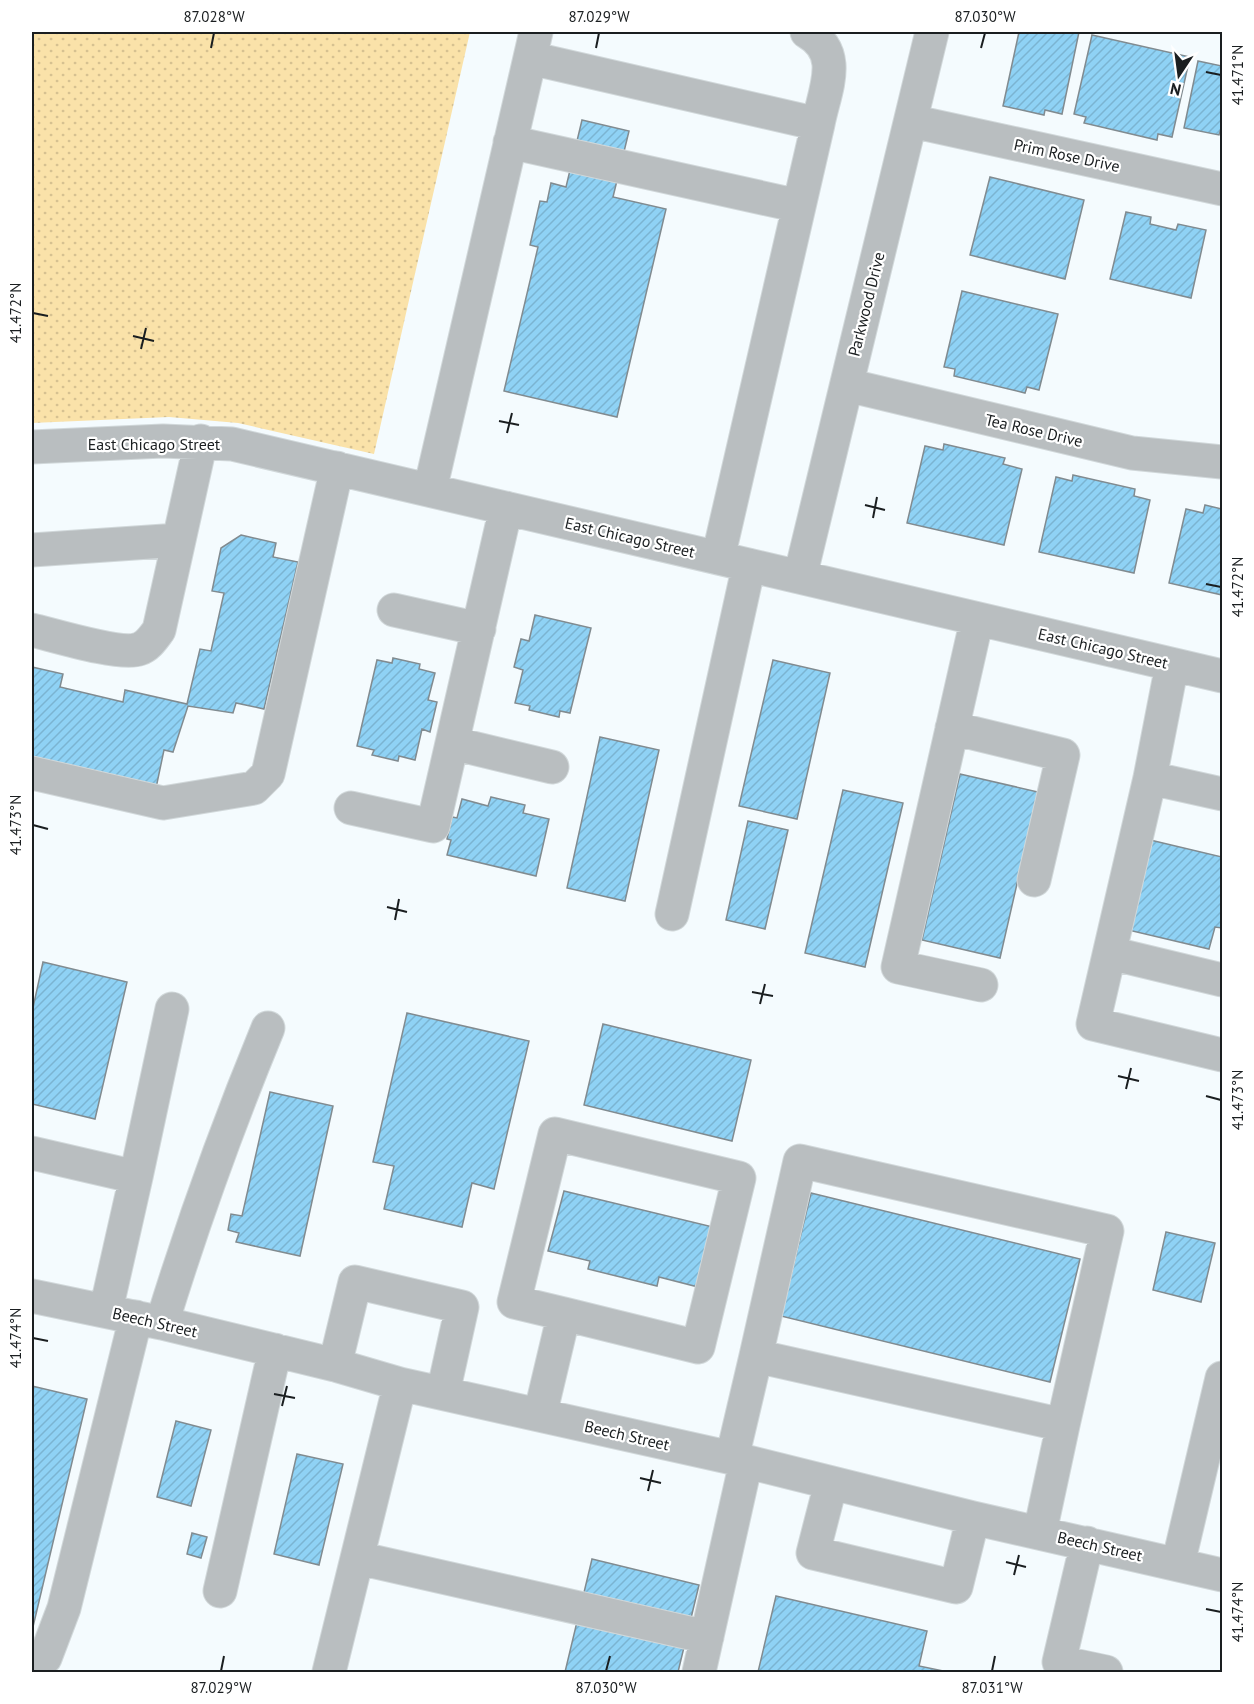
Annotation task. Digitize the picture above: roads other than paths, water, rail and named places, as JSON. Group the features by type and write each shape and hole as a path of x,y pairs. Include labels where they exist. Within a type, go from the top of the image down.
{"street":[{"path":"672,914 799,206 831,63 822,40 807,32"},
{"name":"Parkwood Drive","path":"800,577 932,32"},
{"path":"430,490 533,45 818,124"},
{"name":"Prim Rose Drive","path":"911,121 1222,189"},
{"path":"510,142 799,206"},
{"name":"Tea Rose Drive","path":"847,385 1132,453 1222,462"},
{"path":"32,630 117,650 137,650 150,643 159,630 201,441"},
{"name":"East Chicago Street","path":"32,447 201,441 232,444 1222,676"},
{"path":"32,773 163,803 254,788 268,774 337,468"},
{"path":"351,808 433,826 506,508"},
{"path":"32,550 179,540"},
{"path":"394,610 479,629"},
{"path":"977,619 898,967 981,985"},
{"path":"1172,665 1150,778 1093,1024 1222,1055"},
{"path":"952,728 1063,755 1034,880"},
{"path":"452,743 552,767"},
{"path":"1150,778 1222,794"},
{"path":"1110,953 1222,980"},
{"path":"32,1669 45,1658 64,1608 135,1317 136,1177 172,1009"},
{"path":"135,1317 197,1209 228,1124 268,1028"},
{"path":"555,1134 739,1178 698,1347 564,1314 514,1302 555,1134"},
{"path":"32,1153 136,1177"},
{"path":"699,1672 756,1356 800,1161 1107,1231 1040,1532"},
{"path":"335,1365 355,1282 462,1307 443,1394"},
{"name":"Beech Street","path":"32,1296 135,1317 335,1365 400,1384 739,1460 973,1518 1222,1575"},
{"path":"540,1415 564,1314"},
{"path":"220,1591 275,1350"},
{"path":"756,1356 1063,1425"},
{"path":"1178,1564 1214,1446 1222,1378"},
{"path":"329,1672 400,1384"},
{"path":"831,1483 813,1553 956,1587 973,1518"},
{"path":"1087,1543 1057,1667 1106,1672"},
{"path":"358,1558 707,1637"}]}
